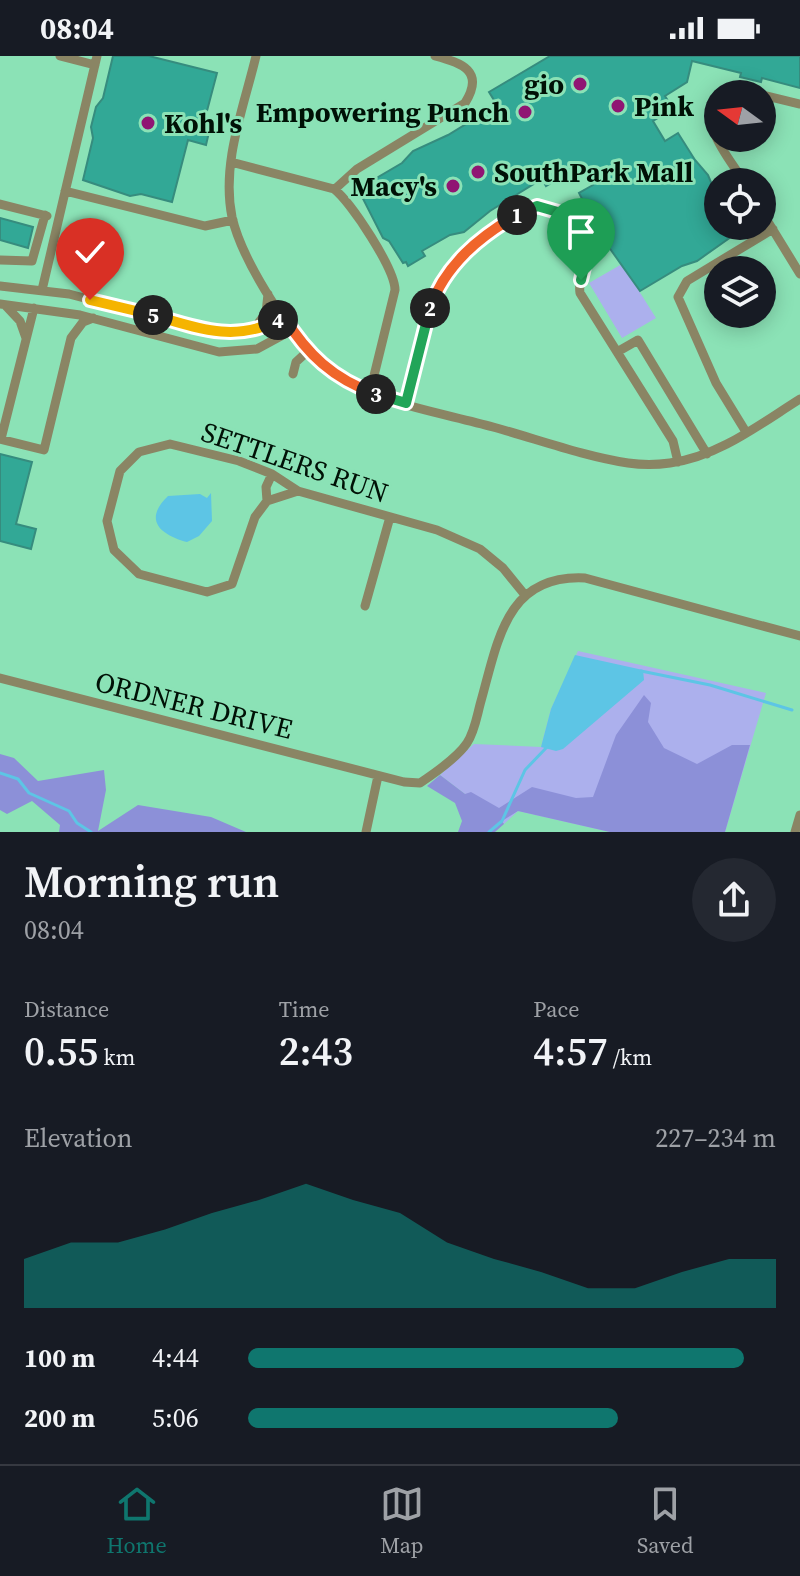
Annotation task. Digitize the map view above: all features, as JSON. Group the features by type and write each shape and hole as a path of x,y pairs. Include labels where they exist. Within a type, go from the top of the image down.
{"street":[{"path":"42,290 96,60 60,56"},
{"path":"256,56 231,162 229,187 233,220 244,250 292,330 308,351 336,376 370,392 406,403 617,461 644,465 678,462 707,454 800,399"},
{"path":"335,189 357,169 465,103 473,86 470,73 458,62 435,56"},
{"path":"776,98 800,104"},
{"path":"231,162 335,189 345,199 395,281 370,392"},
{"path":"65,191 205,226 233,220"},
{"path":"0,204 59,219"},
{"path":"406,403 431,304 448,274 480,238 531,207 543,207 571,214 585,232 589,245 580,290 673,441 678,462"},
{"path":"0,260 32,261 45,215"},
{"path":"776,234 800,274"},
{"path":"746,432 716,383 678,297 687,281 755,240"},
{"path":"0,286 42,290 216,333 253,330 284,317"},
{"path":"253,330 266,313 269,292"},
{"path":"3,304 93,318 228,353 262,347 292,330"},
{"path":"3,304 20,321 26,338"},
{"path":"34,308 0,439 44,450 71,338 83,322 93,318"},
{"path":"617,352 638,340 707,454"},
{"path":"293,374 296,362 308,351"},
{"name":"SETTLERS RUN","path":"267,501 255,517 232,584 207,592 139,574 114,550 107,521 120,471 139,452 170,444 239,461 272,474 298,491 437,530 480,549 503,568 525,595"},
{"path":"272,474 266,487 267,501 298,491"},
{"path":"365,606 390,517"},
{"path":"525,595 557,580 585,578 800,636"},
{"name":"ORDNER DRIVE","path":"0,678 378,776 420,783 467,743 500,633 514,605 525,595"},
{"path":"366,832 378,776"},
{"path":"795,832 800,815"}],"shaded area":[{"path":"622,264 656,318 622,338 589,283"},
{"path":"211,493 212,521 199,536 187,542 158,526 156,513 168,496 200,494 207,498"},
{"path":"578,651 766,693 725,832 610,832 518,811 504,824 440,775 474,744 541,747 551,709"},
{"path":"575,655 643,670 644,680 563,749 556,751 541,747 551,709"},
{"path":"644,695 651,703 648,722 664,748 697,764 732,745 750,745 725,832 610,832 518,811 502,821 504,824 495,832 458,832 462,821 455,803 427,786 440,775 465,794 471,792 499,808 532,787 576,798 593,797 616,735"},
{"path":"0,754 14,758 38,781 104,770 106,790 98,831 138,805 211,817 246,832 59,832 60,825 32,801 7,814 0,810"}],"building":[{"path":"113,56 149,56 217,73 203,126 210,128 206,145 188,140 172,202 141,194 130,196 83,180 93,138 91,127 96,107 103,98"},
{"name":"SouthPark Mall","path":"550,56 800,56 800,88 776,80 740,77 741,73 692,61 687,82 665,96 673,109 653,121 665,141 678,133 704,170 704,240 727,240 697,261 682,266 640,291 601,236 579,193 593,185 581,165 546,186 542,179 490,211 464,232 450,235 422,251 425,256 408,266 389,241 383,238 358,189 402,163 413,151 448,135 497,105 489,92"},
{"path":"0,218 33,227 28,248 0,240"},
{"path":"0,454 32,462 16,524 36,529 31,549 0,541"}],"waterway":[{"path":"641,671 710,685 792,710"},
{"path":"489,832 502,821 525,770 547,747"},
{"path":"0,773 18,779 29,793 69,811 77,823 91,832"}],"place":[{"name":"gio","path":"580,84"},
{"name":"Pink","path":"618,106"},
{"name":"Empowering Punch","path":"525,112"},
{"name":"Kohl's","path":"148,123"},
{"name":"SouthPark Mall","path":"478,172"},
{"name":"Macy's","path":"453,186"}],"route":[{"path":"90,300 221,334 258,329 284,317 305,348 336,376 358,388 406,403 433,300 460,258 485,235 531,207 571,214 583,228 589,245 581,280"}]}
